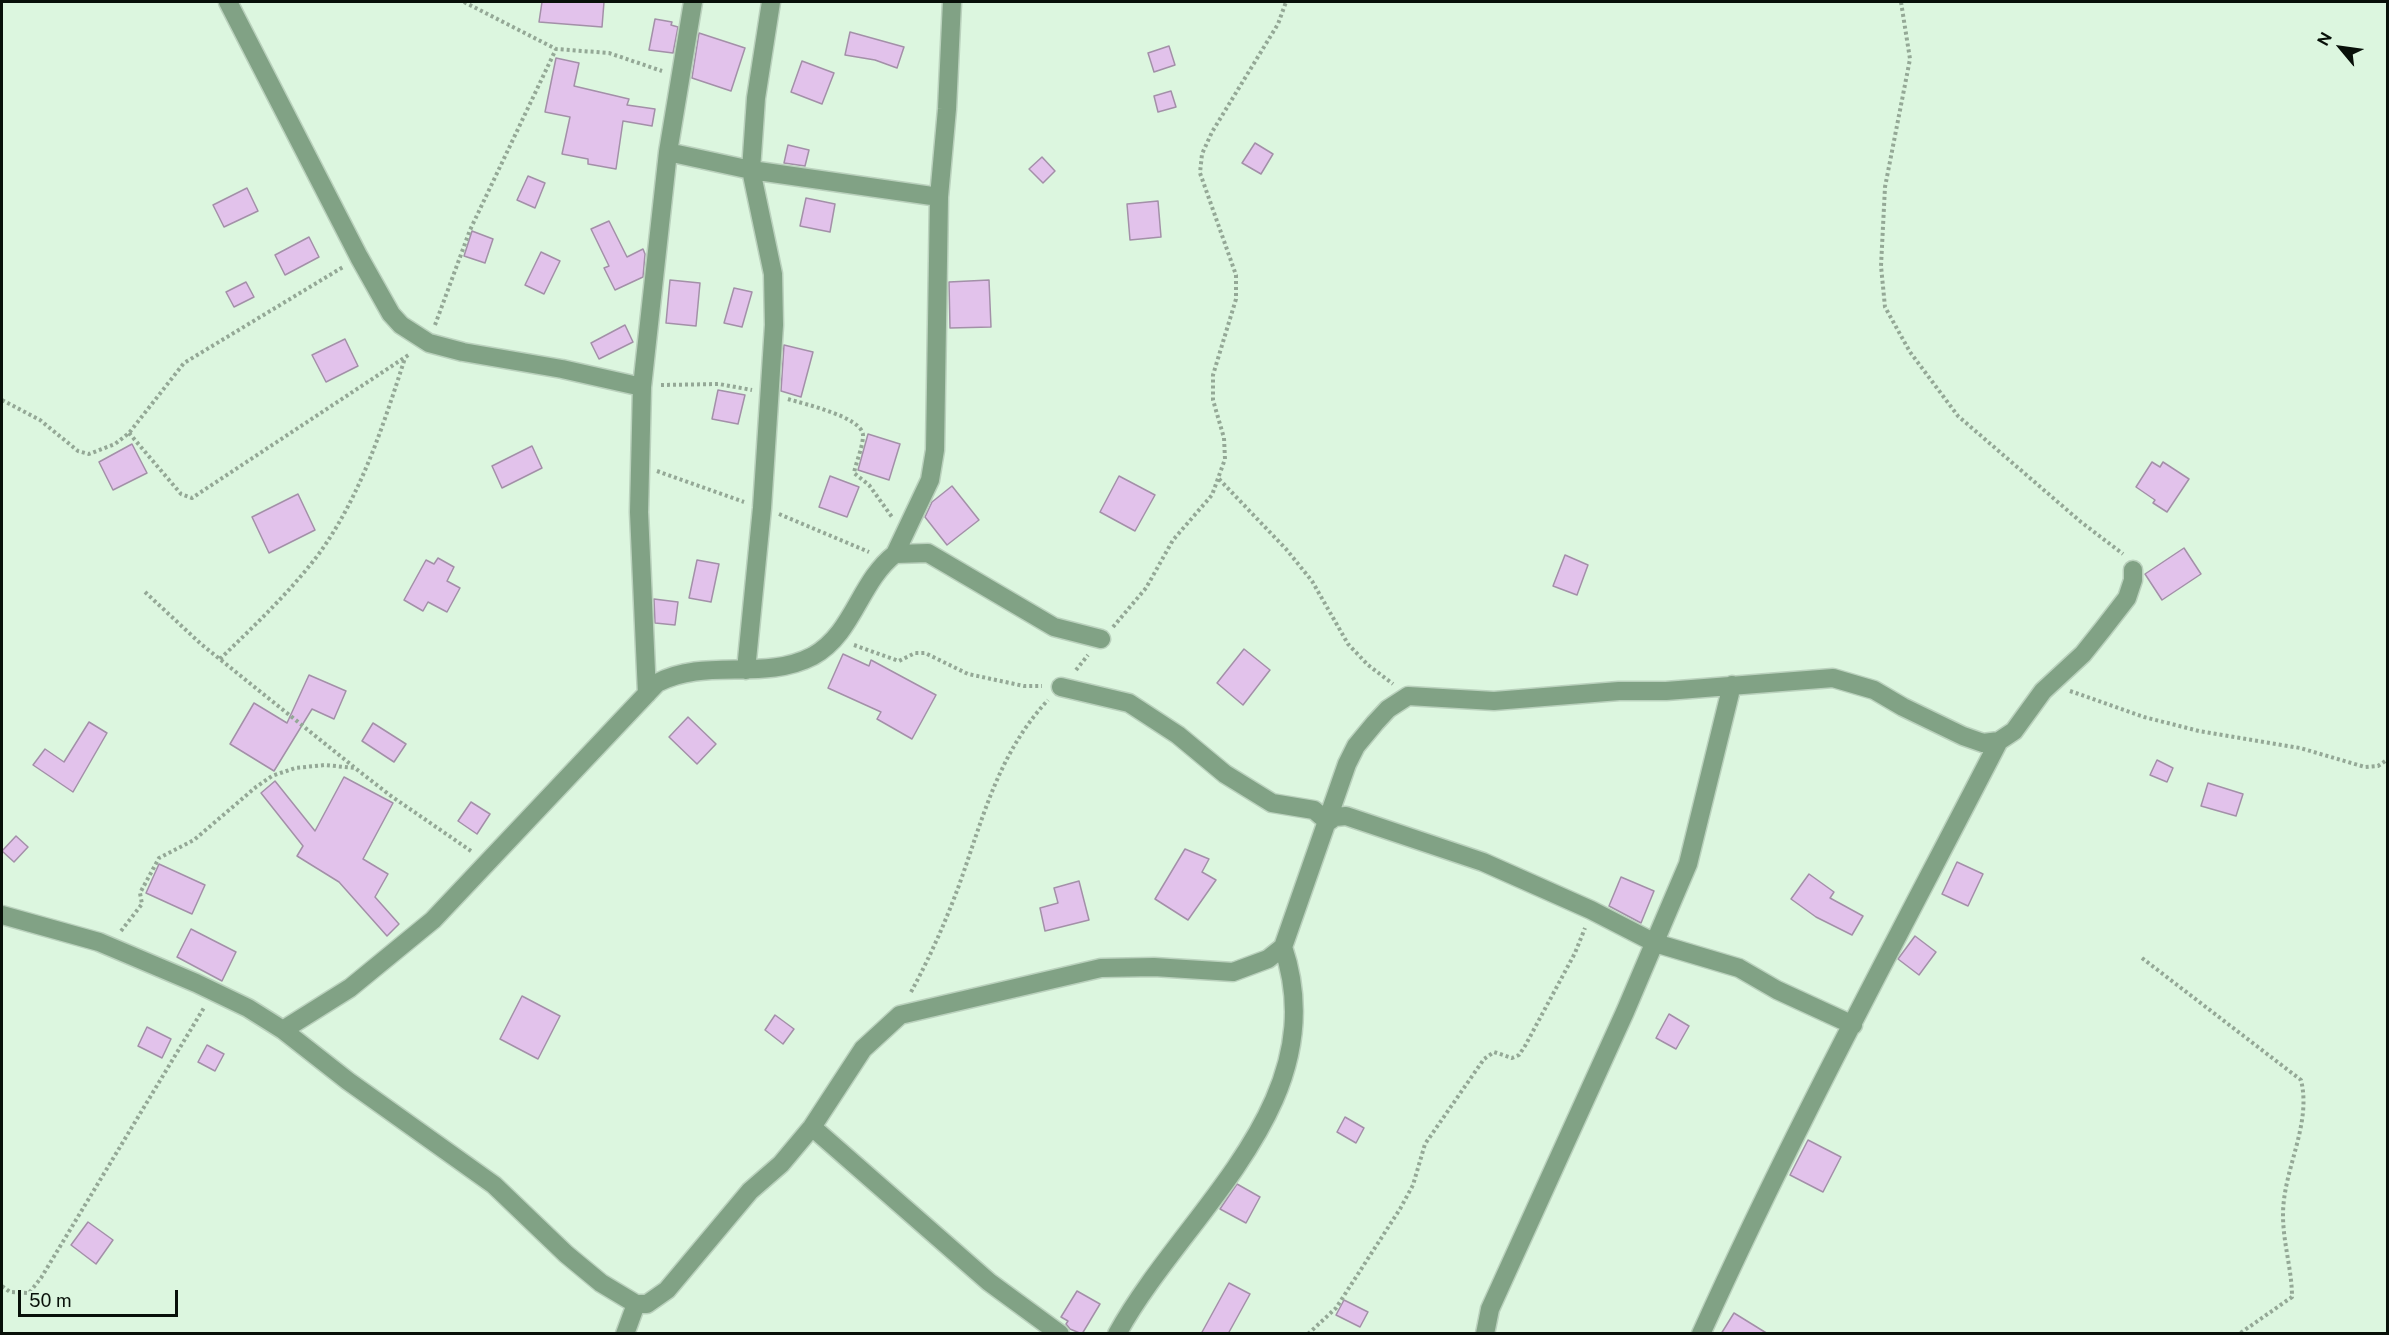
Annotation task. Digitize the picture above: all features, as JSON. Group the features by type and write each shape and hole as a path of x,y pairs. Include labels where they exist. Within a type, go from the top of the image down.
{"street":[{"path":"228,2 359,257 391,314 401,325 429,343 642,387"},
{"path":"647,694 641,602 642,387 668,152 678,81 693,2"},
{"path":"746,670 762,508 774,325 774,274 751,170 756,98 771,2"},
{"path":"283,1030 350,988 433,920 657,683 686,672 765,670 811,657 835,639 847,624 861,597 891,557 906,532 930,480 935,450 939,197 947,109 952,2"},
{"path":"668,152 751,170 939,197"},
{"path":"891,557 928,553 1054,627 1101,639"},
{"path":"2,915 99,942 248,1008 283,1030 348,1081 494,1185 566,1254 601,1283 636,1304 646,1304 667,1290 750,1191 781,1164 812,1127 863,1049 900,1015 1101,968 1154,967 1233,972 1268,959 1283,947 1328,822 1338,785 1356,746 1388,708 1408,696 1494,701 1833,678 1851,681 1874,690 1963,736 1983,743 1999,741 2014,731 2043,691 2083,654 2127,598 2133,580 2133,570"},
{"path":"1485,1334 1490,1309 1655,943 1688,864 1732,685"},
{"path":"1061,687 1129,704 1178,735 1226,774 1272,803 1314,810 1328,822"},
{"path":"1701,1334 1735,1259 1999,741"},
{"path":"1328,822 1335,817 1346,816 1459,853 1591,910 1655,943 1739,968 1777,990 1853,1025"},
{"path":"1117,1334 1168,1258 1217,1196 1280,1092 1288,1059 1294,997 1291,972 1283,947"},
{"path":"812,1127 989,1281 1060,1334"},
{"path":"625,1334 636,1304"}],"path":[{"path":"464,2 556,49 618,55 661,71 678,81"},
{"path":"900,1015 941,930 1000,769 1027,723 1146,588 1173,540 1202,509 1219,478 1225,459 1224,438 1213,400 1213,375 1236,299 1236,275 1200,173 1202,154 1212,132 1278,24 1286,2"},
{"path":"1901,2 1910,59 1885,187 1881,266 1886,306 1910,352 1958,416 2073,516 2120,551 2130,561 2133,570"},
{"path":"129,433 181,494 192,498 429,343 470,230 556,49"},
{"path":"2,400 40,420 78,451 89,454 115,444 129,433 175,374 196,354 359,257"},
{"path":"220,659 311,563 342,516 376,447 405,357"},
{"path":"642,387 719,384 769,393 848,419 859,427 863,435 854,473 869,485 887,513 906,532"},
{"path":"640,464 891,557"},
{"path":"1219,478 1312,580 1348,644 1368,665 1408,696"},
{"path":"144,592 220,659 355,768 391,796 488,862"},
{"path":"835,639 900,661 915,653 925,653 968,674 991,681 1024,686 1061,687"},
{"path":"2053,684 2144,717 2199,730 2300,748 2365,767 2378,766 2388,759"},
{"path":"99,942 124,929 132,919 142,904 140,893 144,883 159,858 194,840 272,776 295,768 325,765 355,768"},
{"path":"1308,1334 1324,1322 1407,1198 1425,1144 1484,1059 1494,1052 1512,1058 1519,1055 1575,954 1591,910"},
{"path":"2142,958 2286,1066 2301,1080 2304,1112 2285,1182 2283,1215 2292,1297 2239,1334"},
{"path":"2,1286 10,1292 29,1293 41,1278 214,991"}],"building":[{"path":"542,2 604,2 602,27 539,22"},
{"path":"655,19 672,22 671,25 678,27 673,53 649,50"},
{"path":"850,32 904,47 897,68 875,60 845,55"},
{"path":"699,33 745,48 731,91 692,78"},
{"path":"1169,46 1175,65 1154,72 1148,53"},
{"path":"556,58 579,63 574,86 629,99 627,105 655,109 652,126 623,121 616,169 588,164 588,159 562,154 570,117 545,112"},
{"path":"802,61 834,73 822,104 791,92"},
{"path":"1171,91 1176,107 1158,112 1154,96"},
{"path":"1255,143 1273,154 1261,174 1242,163"},
{"path":"788,145 809,150 805,166 784,163"},
{"path":"1042,157 1055,171 1043,183 1029,169"},
{"path":"528,176 545,183 535,208 517,200"},
{"path":"247,188 258,211 224,227 213,205"},
{"path":"806,198 835,204 830,232 800,226"},
{"path":"1158,201 1161,237 1130,240 1127,204"},
{"path":"609,221 627,257 643,249 645,254 643,277 615,290 604,268 609,266 591,229"},
{"path":"472,231 493,239 485,263 464,256"},
{"path":"309,237 319,257 285,275 275,255"},
{"path":"541,252 560,261 544,294 525,285"},
{"path":"670,280 700,283 696,326 666,323"},
{"path":"989,280 991,327 950,328 949,282"},
{"path":"246,282 254,297 234,307 226,292"},
{"path":"734,288 752,292 742,327 724,323"},
{"path":"625,325 633,342 599,359 591,343"},
{"path":"345,339 358,366 326,382 312,355"},
{"path":"784,345 813,352 801,397 781,391"},
{"path":"718,390 745,395 738,424 712,419"},
{"path":"868,434 900,444 889,480 858,470"},
{"path":"132,444 147,473 113,490 99,462"},
{"path":"532,446 542,468 502,488 492,466"},
{"path":"2152,462 2160,467 2163,462 2189,479 2167,512 2153,503 2155,500 2136,487"},
{"path":"830,476 859,487 847,517 819,507"},
{"path":"1119,476 1155,495 1135,531 1100,512"},
{"path":"952,486 979,520 947,545 925,517 932,502"},
{"path":"298,494 315,530 269,553 252,517"},
{"path":"2184,548 2201,574 2162,600 2145,574"},
{"path":"1565,555 1588,565 1577,595 1553,586"},
{"path":"438,558 454,567 447,581 460,588 447,612 428,602 423,611 404,600 426,560 434,564"},
{"path":"697,560 719,564 711,602 689,598"},
{"path":"654,599 678,602 675,625 655,623"},
{"path":"1244,649 1270,670 1243,705 1217,683"},
{"path":"843,654 869,666 871,660 936,695 912,739 877,719 881,712 828,688"},
{"path":"309,675 346,691 334,719 312,709 274,771 230,744 254,703 287,723"},
{"path":"688,717 716,744 697,764 669,737"},
{"path":"89,722 107,733 73,792 33,765 45,749 64,762"},
{"path":"373,723 406,744 394,762 362,741"},
{"path":"2157,760 2173,768 2167,782 2150,775"},
{"path":"344,777 393,803 363,859 388,874 375,897 399,924 387,936 339,882 297,856 303,846 261,793 275,781 315,831"},
{"path":"2208,783 2243,794 2236,816 2201,806"},
{"path":"471,802 490,814 477,834 458,821"},
{"path":"16,836 28,847 14,862 2,851"},
{"path":"1185,849 1209,859 1202,872 1216,880 1188,920 1155,899"},
{"path":"1957,862 1983,874 1968,906 1942,894"},
{"path":"159,864 205,885 192,914 146,893"},
{"path":"1809,874 1834,892 1830,898 1863,916 1852,935 1816,917 1791,899"},
{"path":"1621,877 1654,891 1641,923 1609,906"},
{"path":"1079,881 1089,920 1045,931 1040,908 1058,903 1054,888"},
{"path":"191,929 236,952 222,981 177,957"},
{"path":"1915,936 1936,952 1919,975 1898,959"},
{"path":"522,996 560,1016 538,1059 500,1039"},
{"path":"1669,1014 1689,1026 1676,1049 1656,1038"},
{"path":"775,1015 794,1029 783,1044 765,1030"},
{"path":"147,1027 171,1039 162,1058 138,1046"},
{"path":"207,1045 224,1054 215,1071 198,1062"},
{"path":"1345,1117 1364,1128 1356,1143 1337,1132"},
{"path":"1808,1140 1841,1157 1823,1192 1790,1175"},
{"path":"1237,1184 1260,1197 1246,1223 1220,1209"},
{"path":"88,1222 113,1240 96,1264 71,1245"},
{"path":"1229,1283 1250,1294 1228,1334 1201,1334"},
{"path":"1077,1291 1100,1304 1082,1334 1070,1329 1066,1324 1068,1321 1061,1317"},
{"path":"1344,1300 1368,1312 1360,1327 1336,1315"},
{"path":"1734,1313 1768,1334 1721,1334"}]}
